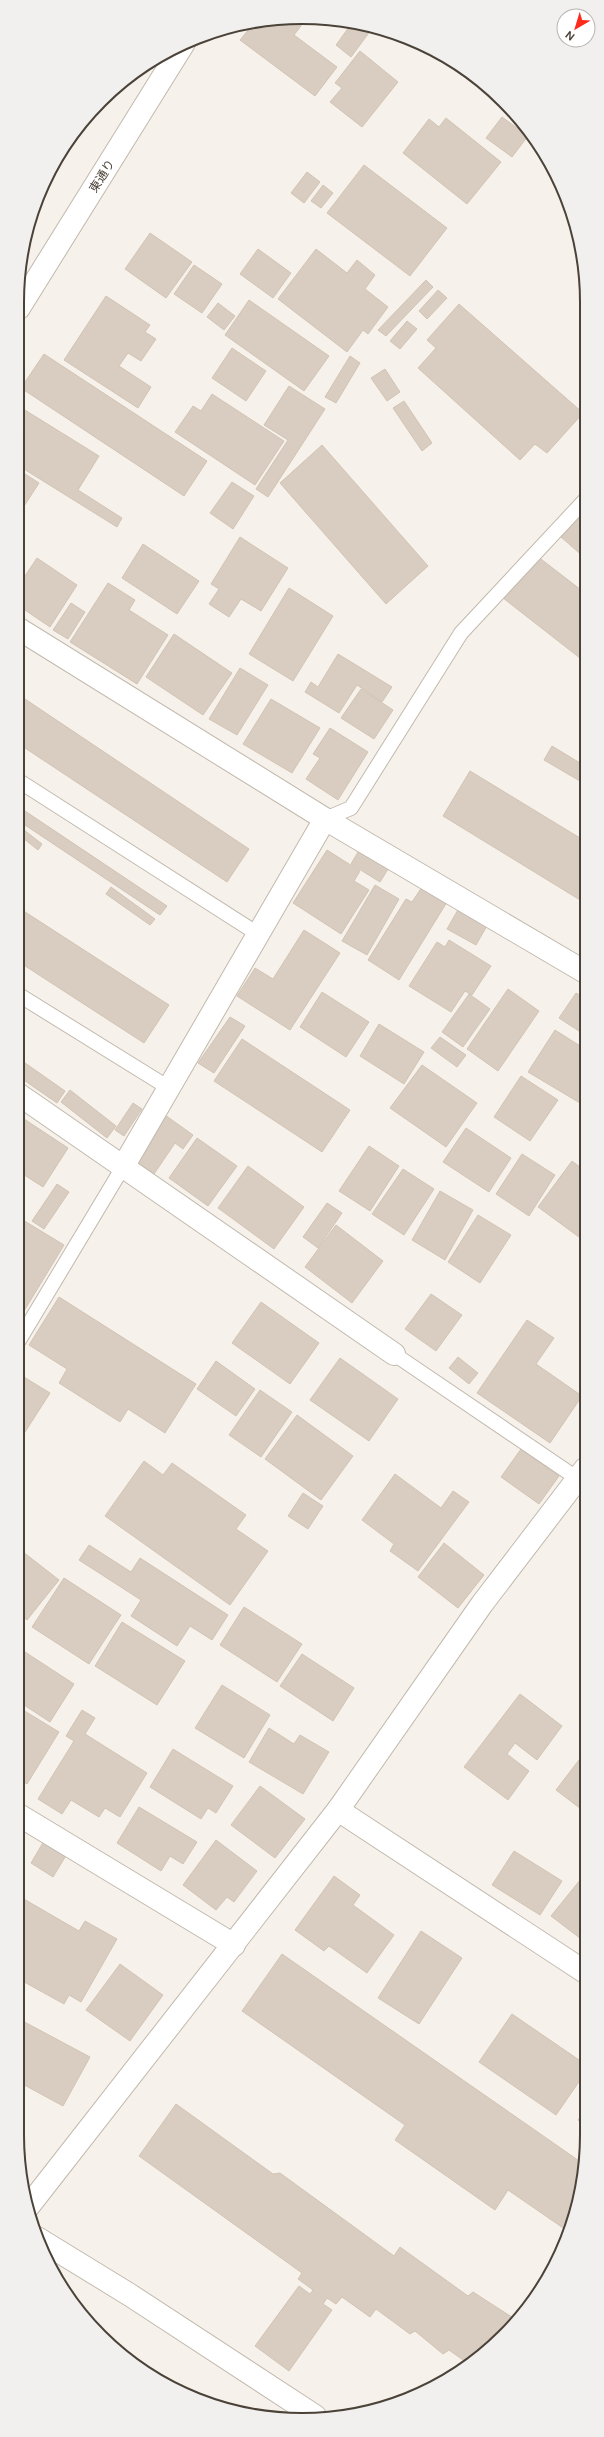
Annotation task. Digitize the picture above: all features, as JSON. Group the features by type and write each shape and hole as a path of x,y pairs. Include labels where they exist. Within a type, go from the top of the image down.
{"street":[{"name":"東通り","path":"24,300 177,54"},
{"path":"24,634 325,819 580,969"},
{"path":"123,1167 325,819"},
{"path":"24,1098 394,1354"},
{"path":"32,2203 338,1810 482,1604 580,1480"},
{"path":"338,1810 580,1969"},
{"path":"24,1818 234,1945"},
{"path":"46,2244 130,2295 310,2413"}],"lane":[{"path":"325,819 351,808 461,633 580,505"},
{"path":"24,784 258,934"},
{"path":"24,999 169,1088"},
{"path":"24,1332 123,1167"},
{"path":"394,1354 580,1476"}],"building":[{"path":"302,24 294,35 337,67 315,96 240,40 249,29 266,26"},
{"path":"349,28 370,32 351,57 336,45"},
{"path":"360,51 398,82 362,127 330,102 342,88 335,83"},
{"path":"502,117 522,131 526,138 512,157 486,138"},
{"path":"446,118 501,162 467,204 403,153 429,119 439,127"},
{"path":"364,165 447,228 410,276 327,213"},
{"path":"307,172 320,182 304,203 291,193"},
{"path":"323,185 333,193 321,208 311,201"},
{"path":"150,233 192,262 166,298 125,269"},
{"path":"258,249 291,273 273,298 240,274"},
{"path":"316,249 347,273 357,260 375,275 365,289 388,307 368,334 363,330 347,352 278,299"},
{"path":"194,265 222,284 202,313 174,294"},
{"path":"426,280 433,287 386,336 378,330"},
{"path":"438,290 447,298 427,319 419,311"},
{"path":"106,296 150,325 145,332 156,339 141,361 128,353 119,366 151,387 138,408 64,360"},
{"path":"249,300 329,356 304,391 225,335"},
{"path":"218,303 235,316 224,330 207,317"},
{"path":"459,304 580,410 580,416 547,453 535,444 520,460 418,368 436,348 427,340"},
{"path":"407,321 417,329 400,349 390,341"},
{"path":"232,348 266,371 246,401 212,378"},
{"path":"44,354 207,461 184,496 24,390 24,384"},
{"path":"350,356 360,363 336,403 325,397"},
{"path":"385,369 400,392 387,401 371,378"},
{"path":"289,386 325,409 268,497 256,489 288,440 264,425"},
{"path":"212,394 284,441 255,485 175,432 193,406 201,411"},
{"path":"404,401 432,443 422,451 393,408"},
{"path":"24,409 99,456 78,490 122,518 117,527 24,469"},
{"path":"322,445 428,566 386,604 280,483"},
{"path":"24,473 39,483 24,506"},
{"path":"232,482 254,496 233,529 210,513"},
{"path":"580,515 580,554 561,537"},
{"path":"240,537 288,568 261,611 241,599 229,617 209,604 219,589 211,584"},
{"path":"143,544 199,581 177,614 122,578"},
{"path":"537,556 580,589 580,658 503,598"},
{"path":"37,558 77,585 50,627 24,609 24,578"},
{"path":"108,583 135,600 129,610 168,635 137,684 70,642"},
{"path":"289,588 333,616 293,681 249,654"},
{"path":"71,603 85,612 68,639 53,630"},
{"path":"174,634 232,673 203,715 146,677"},
{"path":"338,654 392,687 382,702 357,685 339,713 305,692 311,682 318,687"},
{"path":"240,668 268,685 237,735 209,719"},
{"path":"361,689 393,710 374,739 341,718"},
{"path":"24,698 249,849 227,882 24,747"},
{"path":"271,699 320,728 292,773 243,744"},
{"path":"330,728 368,752 338,800 306,779 320,758 313,754"},
{"path":"552,746 580,763 580,781 544,760"},
{"path":"470,771 580,838 580,900 443,816"},
{"path":"24,810 167,906 160,915 24,824"},
{"path":"24,830 42,844 38,850 24,839"},
{"path":"361,847 390,866 380,882 351,864"},
{"path":"327,850 360,871 354,881 369,890 341,934 293,903"},
{"path":"375,885 399,899 367,955 342,941"},
{"path":"111,887 155,919 150,925 106,894"},
{"path":"422,887 447,902 399,980 368,960 406,899 412,902"},
{"path":"459,908 488,924 476,945 447,929"},
{"path":"24,911 169,1005 144,1043 24,965"},
{"path":"304,930 340,953 290,1030 237,996 255,968 273,979"},
{"path":"449,940 491,966 472,995 465,991 451,1012 409,986 437,942 445,947"},
{"path":"508,989 539,1011 498,1071 467,1049"},
{"path":"322,992 369,1022 346,1057 300,1027"},
{"path":"576,993 580,995 580,1032 559,1018"},
{"path":"469,994 490,1009 463,1047 442,1032"},
{"path":"230,1017 245,1026 214,1073 198,1063"},
{"path":"379,1024 424,1052 404,1084 360,1056"},
{"path":"555,1030 580,1046 580,1103 528,1072"},
{"path":"440,1037 466,1055 457,1067 431,1048"},
{"path":"242,1039 350,1110 322,1152 214,1081"},
{"path":"24,1062 65,1091 57,1103 24,1080"},
{"path":"422,1065 477,1103 446,1147 390,1108"},
{"path":"521,1076 558,1100 530,1141 494,1117"},
{"path":"70,1090 116,1126 107,1138 61,1102"},
{"path":"133,1103 142,1109 124,1136 115,1130"},
{"path":"165,1115 193,1135 183,1149 175,1143 154,1174 133,1160"},
{"path":"24,1119 68,1148 43,1187 24,1175"},
{"path":"466,1128 511,1158 489,1192 443,1162"},
{"path":"197,1138 237,1166 208,1206 169,1178"},
{"path":"369,1146 399,1166 370,1211 339,1191"},
{"path":"522,1154 555,1175 529,1216 496,1194"},
{"path":"572,1161 580,1167 579,1237 538,1207"},
{"path":"248,1166 304,1207 274,1249 218,1208"},
{"path":"403,1169 434,1189 404,1235 372,1214"},
{"path":"57,1184 69,1192 44,1229 32,1221"},
{"path":"440,1191 473,1210 445,1260 412,1240"},
{"path":"327,1203 342,1213 318,1248 303,1237"},
{"path":"478,1215 511,1235 480,1283 448,1262"},
{"path":"24,1221 64,1245 24,1311"},
{"path":"336,1225 383,1261 352,1303 305,1267"},
{"path":"431,1294 462,1315 436,1351 405,1329"},
{"path":"59,1297 196,1384 165,1433 128,1409 120,1422 59,1383 67,1369 29,1345"},
{"path":"261,1302 319,1343 290,1384 232,1343"},
{"path":"527,1320 554,1338 536,1364 580,1395 580,1399 550,1443 477,1393"},
{"path":"458,1357 478,1373 469,1384 449,1368"},
{"path":"340,1358 398,1399 369,1441 310,1400"},
{"path":"216,1361 255,1389 236,1416 197,1389"},
{"path":"24,1377 50,1393 24,1434"},
{"path":"260,1390 292,1412 261,1457 229,1435"},
{"path":"297,1415 353,1456 321,1500 265,1459"},
{"path":"521,1449 559,1476 539,1504 501,1477"},
{"path":"144,1461 163,1475 172,1463 246,1515 236,1529 268,1551 230,1605 105,1516"},
{"path":"395,1474 441,1508 453,1491 469,1502 418,1571 390,1551 394,1544 362,1520"},
{"path":"303,1493 323,1506 308,1529 288,1516"},
{"path":"444,1543 484,1575 458,1608 418,1577"},
{"path":"89,1545 131,1572 140,1558 228,1615 212,1640 190,1626 177,1646 131,1616 141,1600 79,1560"},
{"path":"24,1553 59,1580 27,1620 24,1618"},
{"path":"64,1578 121,1615 89,1664 32,1627"},
{"path":"244,1607 302,1644 277,1682 220,1645"},
{"path":"122,1622 185,1661 157,1705 95,1666"},
{"path":"25,1652 74,1684 50,1722 24,1705"},
{"path":"302,1654 354,1688 333,1721 280,1686"},
{"path":"222,1685 270,1715 244,1758 195,1728"},
{"path":"520,1694 562,1726 537,1760 515,1743 507,1754 529,1771 508,1800 464,1767"},
{"path":"82,1710 95,1718 85,1734 147,1773 120,1817 105,1808 99,1817 71,1800 62,1814 38,1799 74,1741 66,1736"},
{"path":"24,1711 59,1732 27,1784 24,1782"},
{"path":"269,1728 294,1744 300,1735 329,1752 303,1794 249,1762"},
{"path":"173,1749 233,1786 216,1813 208,1808 201,1819 150,1787"},
{"path":"580,1759 580,1808 556,1790"},
{"path":"260,1786 305,1819 275,1858 231,1825"},
{"path":"139,1807 197,1842 183,1864 170,1856 161,1871 117,1843"},
{"path":"216,1840 257,1871 234,1902 227,1897 216,1910 183,1885"},
{"path":"44,1841 67,1854 53,1877 31,1863"},
{"path":"514,1851 562,1881 540,1915 492,1885"},
{"path":"334,1876 360,1895 353,1905 394,1935 367,1973 329,1946 324,1951 295,1930"},
{"path":"580,1880 580,1938 551,1916"},
{"path":"24,1899 79,1931 85,1921 117,1939 81,2002 69,1995 64,2004 24,1982"},
{"path":"421,1931 462,1958 419,2024 378,1998"},
{"path":"282,1954 579,2161 571,2207 564,2228 508,2190 495,2210 395,2140 405,2125 242,2011"},
{"path":"120,1964 163,1995 130,2041 86,2010"},
{"path":"512,2014 580,2061 580,2080 556,2115 479,2062"},
{"path":"24,2022 90,2057 63,2106 24,2085"},
{"path":"176,2104 273,2174 280,2173 394,2256 400,2247 468,2296 473,2292 512,2317 499,2332 464,2361 449,2350 443,2354 415,2331 410,2334 376,2309 370,2317 342,2297 336,2304 327,2298 323,2304 332,2310 289,2371 255,2346 299,2286 310,2294 313,2290 298,2279 302,2273 139,2156"}]}
